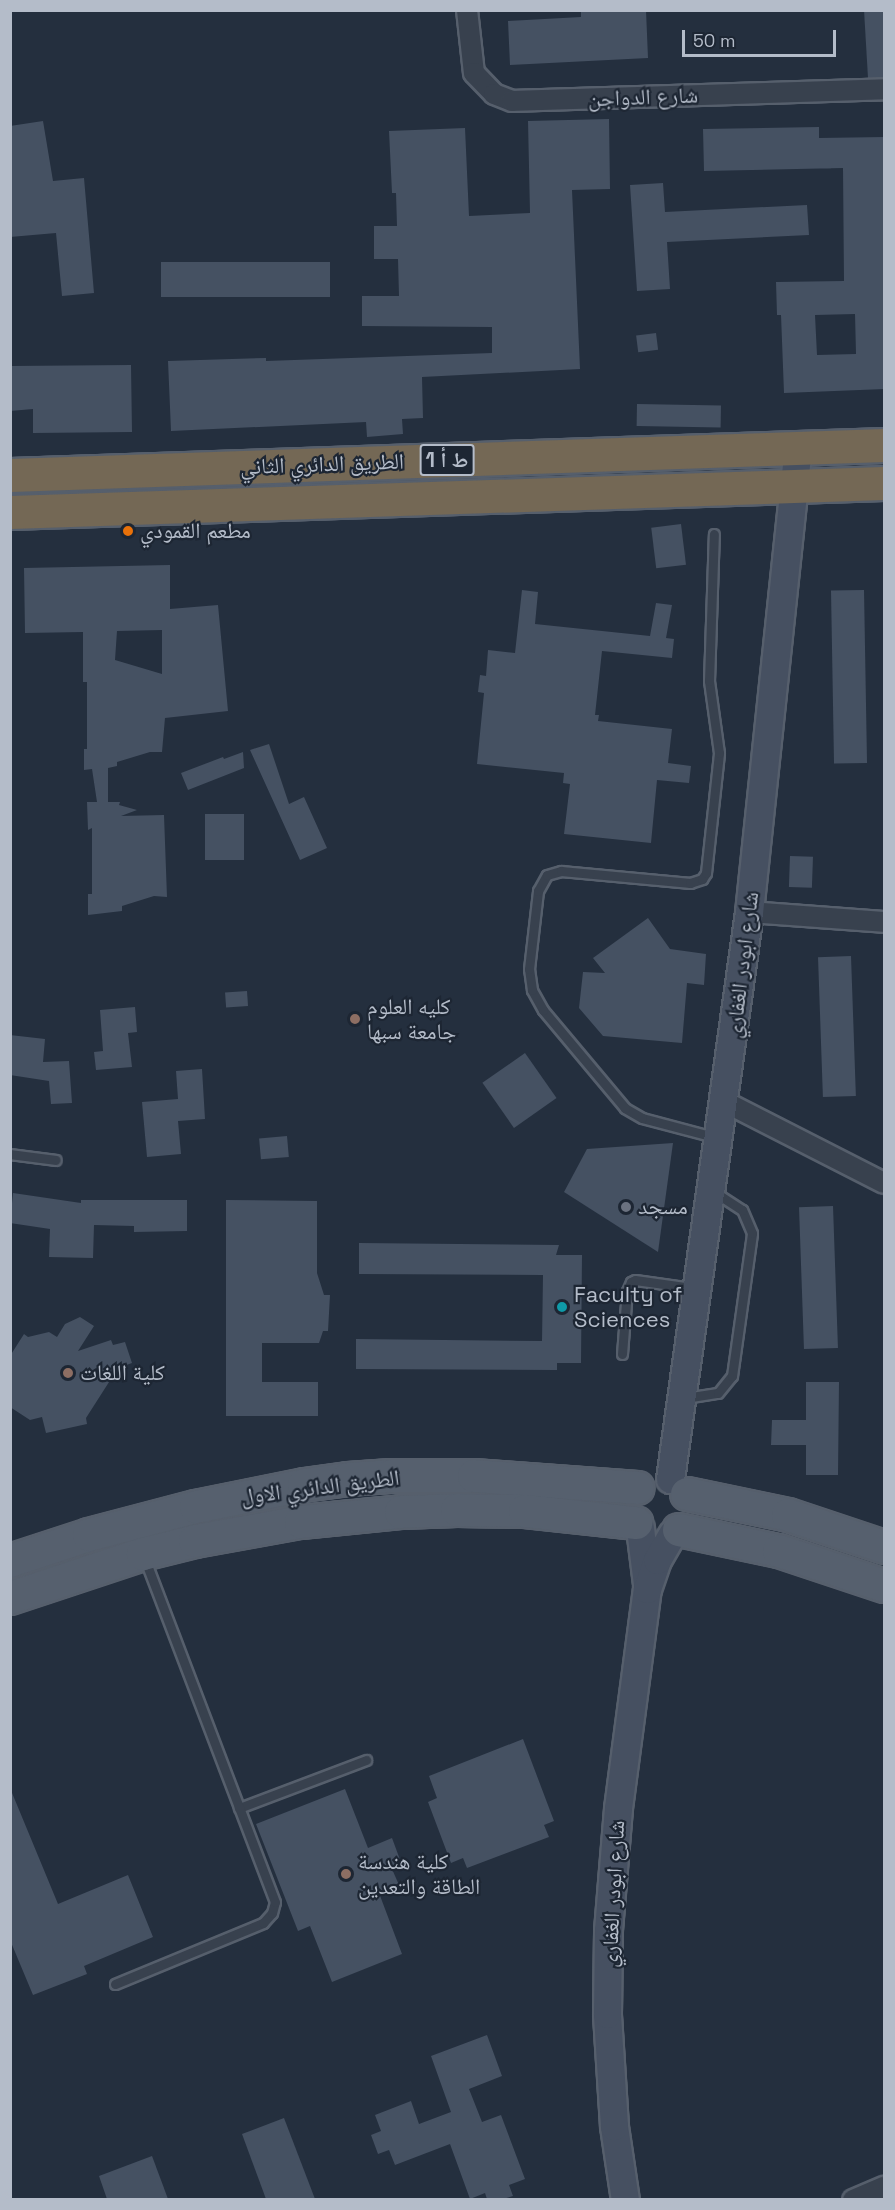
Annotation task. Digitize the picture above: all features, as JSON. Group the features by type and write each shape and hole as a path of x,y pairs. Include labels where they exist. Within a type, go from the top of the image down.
{"highway":[{"name":"الطريق الدائري الثاني","path":"10,475 885,445"},
{"name":"الطريق الدائري الثاني","path":"10,512 885,483"}],"main road":[{"name":"الطريق الدائري الاول","path":"10,1561 89,1535 196,1507 304,1485 348,1479 391,1476 474,1476 638,1488"},
{"path":"885,1547 788,1515 653,1479 638,1488 631,1505 638,1526 655,1536 676,1532 779,1551 885,1586"},
{"path":"676,1532 690,1509 679,1487"},
{"name":"الطريق الدائري الاول","path":"10,1598 143,1554 259,1529 401,1512 525,1511 638,1526"}],"street":[{"name":"شارع الدواجن","path":"467,10 474,73 494,94 512,101 885,89"},
{"name":"شارع ابودر الغفاري","path":"679,1487 683,1399 749,912 798,448"},
{"path":"749,912 885,922"},
{"path":"724,1102 885,1183"},
{"name":"شارع ابودر الغفاري","path":"638,1526 647,1589"},
{"name":"شارع ابودر الغفاري","path":"625,2199 614,2126 609,2037 608,1930 618,1808 647,1589 657,1560 676,1532"},
{"path":"853,2199 885,2187"}],"lane":[{"path":"714,534 709,681 719,753 706,873 702,879 690,883 561,871 547,875 538,891 529,969 532,990 543,1010 625,1108 642,1118 719,1139"},
{"path":"10,1154 56,1160"},
{"path":"683,1399 718,1393 732,1376 753,1233 742,1210 712,1191"},
{"path":"622,1354 627,1292 631,1282 635,1280 698,1288"},
{"path":"115,1984 263,1923 272,1913 274,1896 143,1554"},
{"path":"239,1808 366,1760"}],"building":[{"path":"581,10 646,10 648,58 510,65 508,21 581,17"},
{"path":"864,10 885,10 885,77 868,78"},
{"path":"609,119 610,189 572,190 580,369 422,377 423,418 402,419 403,434 367,437 366,422 171,431 168,361 266,358 266,361 492,353 492,327 362,326 362,296 399,296 398,259 374,259 374,226 397,226 396,193 392,193 389,131 465,128 469,216 530,213 528,121"},
{"path":"43,121 53,181 84,178 94,293 62,296 56,233 10,237 10,126"},
{"path":"819,127 819,138 885,137 885,389 784,393 781,315 777,315 776,282 844,281 843,168 704,171 703,129","holes":["855,314 856,354 817,355 815,315"]},
{"path":"663,183 665,212 807,205 809,235 667,242 670,289 637,291 630,185"},
{"path":"161,262 330,262 330,297 161,297"},
{"path":"656,333 658,350 638,352 636,335"},
{"path":"131,365 132,432 33,433 33,409 10,411 10,366"},
{"path":"637,404 721,405 721,427 637,426"},
{"path":"681,524 686,565 656,568 651,528"},
{"path":"170,565 170,609 218,605 228,711 165,718 162,752 150,752 117,762 117,766 108,768 108,802 120,802 119,805 137,810 121,816 164,815 167,897 154,896 122,906 122,911 88,915 88,894 92,894 92,828 88,830 87,802 97,802 92,769 84,770 84,749 87,749 87,682 83,682 83,632 25,633 24,568","holes":["162,630 162,674 115,660 117,631"]},
{"path":"522,590 538,592 535,624 650,636 656,603 672,605 666,638 674,639 672,658 602,651 595,715 599,715 598,721 672,729 668,763 691,766 689,783 657,780 651,843 564,834 570,784 563,783 564,773 477,764 484,693 478,692 480,675 486,676 488,650 515,653"},
{"path":"864,590 867,763 834,764 831,591"},
{"path":"269,744 289,804 304,797 327,848 300,860 250,750"},
{"path":"243,752 244,768 188,790 181,773"},
{"path":"205,814 244,814 244,860 205,860"},
{"path":"790,856 813,857 812,888 789,887"},
{"path":"648,918 670,949 706,954 704,985 687,983 682,1043 603,1036 579,1008 583,972 605,973 593,958"},
{"path":"851,956 856,1096 823,1097 818,957"},
{"path":"247,991 248,1006 226,1007 225,993"},
{"path":"135,1007 137,1032 128,1033 132,1067 96,1070 94,1052 103,1051 100,1010"},
{"path":"10,1035 45,1039 43,1062 69,1061 72,1103 51,1104 49,1081 10,1075"},
{"path":"525,1053 557,1098 514,1128 482,1083"},
{"path":"202,1069 205,1119 178,1121 181,1154 147,1157 142,1102 178,1099 176,1071"},
{"path":"287,1136 289,1157 261,1159 259,1138"},
{"name":"مسجد","path":"673,1143 658,1252 564,1192 587,1149"},
{"path":"13,1193 81,1203 81,1200 187,1200 187,1231 134,1232 134,1226 94,1225 93,1258 49,1257 50,1229 10,1223"},
{"path":"226,1200 317,1201 317,1273 324,1295 330,1295 328,1331 323,1331 319,1343 262,1343 262,1382 318,1382 318,1416 226,1416"},
{"path":"833,1206 838,1348 804,1349 799,1207"},
{"name":"Faculty of Sciences","path":"359,1243 559,1245 556,1255 582,1255 581,1363 557,1363 557,1370 356,1369 356,1339 542,1341 543,1275 359,1274"},
{"path":"80,1317 94,1326 78,1351 111,1340 113,1345 125,1342 132,1363 118,1368 86,1418 87,1424 46,1433 42,1417 30,1420 10,1407 10,1356 24,1334 28,1337 49,1332 57,1337 65,1324"},
{"path":"806,1382 839,1382 838,1475 806,1475 806,1445 771,1445 772,1420 806,1420"},
{"path":"523,1739 554,1821 544,1825 549,1837 467,1868 463,1858 451,1863 428,1802 437,1798 429,1776"},
{"path":"10,1788 58,1904 128,1875 153,1937 84,1966 87,1974 33,1995 10,1940"},
{"path":"345,1789 368,1848 392,1838 402,1865 392,1869 399,1885 379,1893 402,1954 332,1982 310,1926 298,1931 256,1824"},
{"path":"487,2035 502,2076 469,2089 482,2122 501,2115 525,2179 509,2185 513,2196 503,2199 487,2199 485,2193 470,2199 450,2144 395,2165 389,2150 378,2154 371,2135 381,2131 375,2115 411,2101 419,2124 451,2112 431,2056"},
{"path":"284,2118 315,2199 266,2199 242,2134"},
{"path":"152,2156 168,2199 107,2199 99,2176"}],"place":[{"name":"مطعم القمودي","path":"128,531"},
{"name":"كليه العلوم جامعة سبها","path":"355,1019"},
{"name":"مسجد","path":"626,1207"},
{"name":"Faculty of Sciences","path":"562,1307"},
{"name":"كلية اللغات","path":"68,1373"},
{"name":"كلية هندسة الطاقة والتعدين","path":"346,1874"}]}
